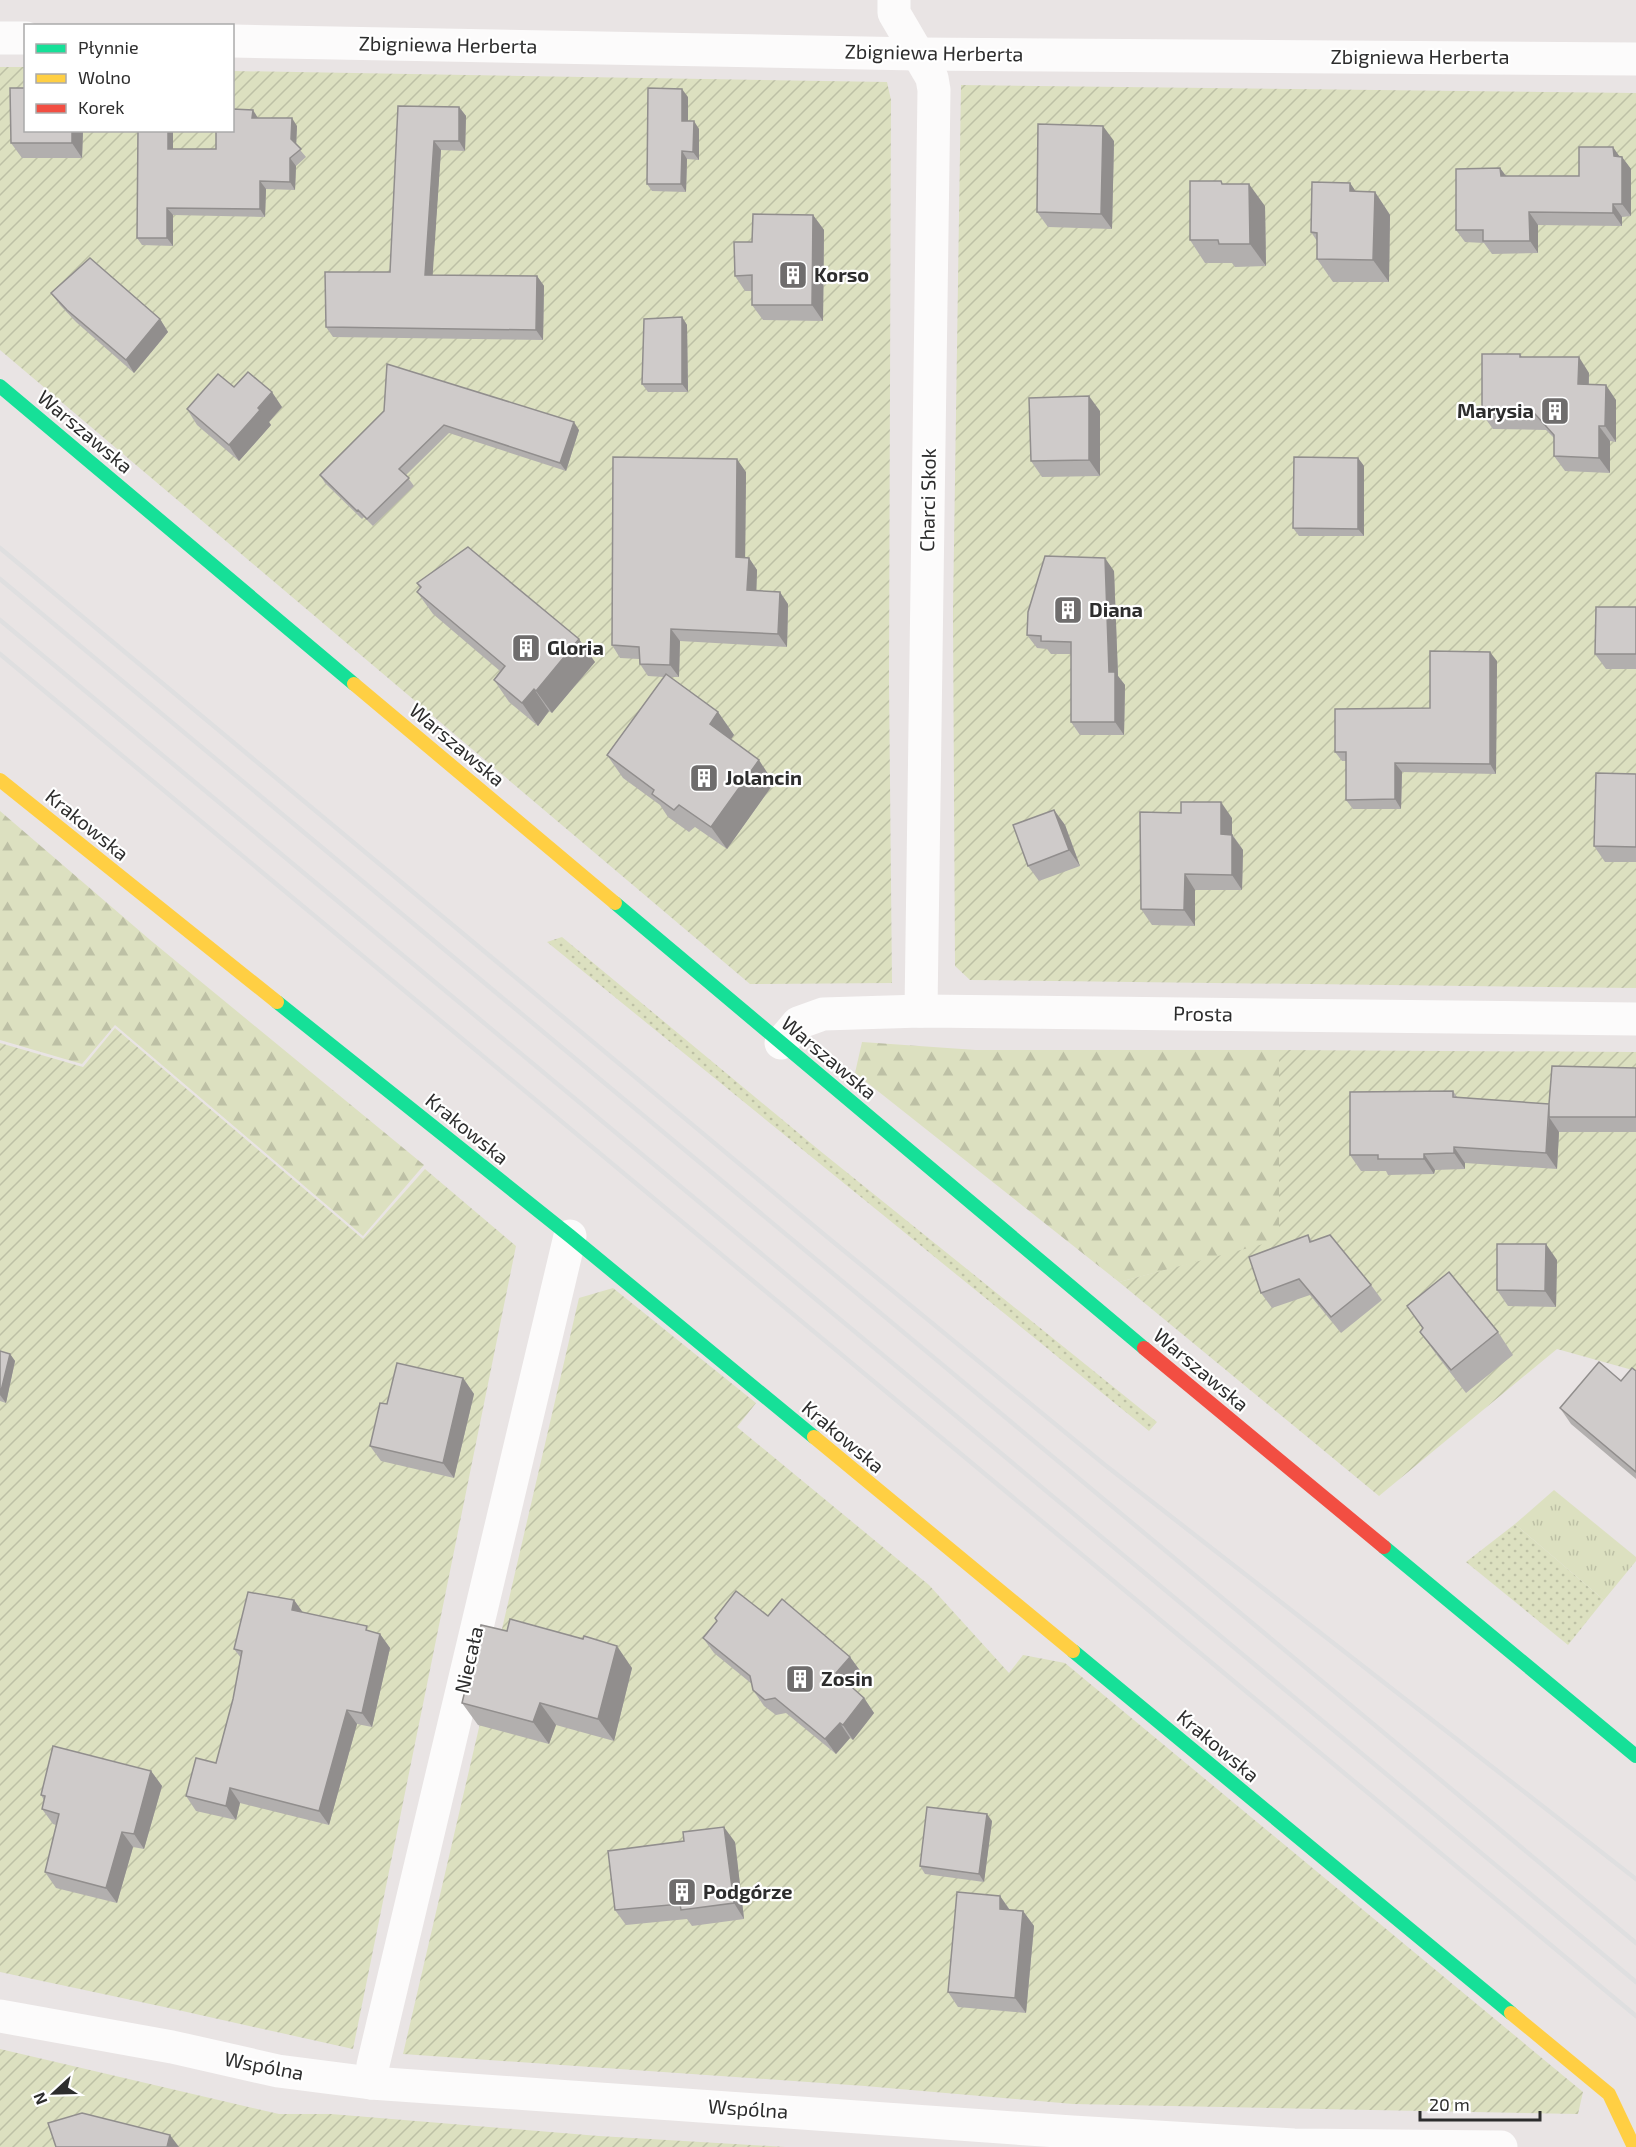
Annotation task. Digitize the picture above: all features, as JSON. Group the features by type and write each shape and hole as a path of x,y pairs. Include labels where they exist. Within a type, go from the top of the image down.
{"street":[{"name":"Charci Skok","path":"894,0 894,13 932,78 934,90 921,1011"},
{"path":"0,38 24,38"},
{"name":"Zbigniewa Herberta","path":"234,41 917,54 1636,59"},
{"name":"Warszawska","path":"0,386 1088,1302 1636,1756"},
{"name":"Krakowska","path":"0,780 570,1236 1609,2094 1625,2146"},
{"name":"Prosta","path":"781,1043 798,1023 823,1014 921,1011 1636,1019"},
{"name":"Niecała","path":"371,2083 373,2065 570,1236"},
{"name":"Wspólna","path":"0,2016 172,2047 278,2071 371,2083 1282,2144 1501,2147"}],"green space":[{"path":"0,67 24,67 24,132 234,132 234,71 887,82 891,100 889,681 892,983 750,984 0,350"},
{"path":"961,85 1636,93 1636,988 970,980 955,966 953,611"},
{"path":"0,811 149,939 424,1165 363,1236 115,1025 82,1064 0,1040"},
{"path":"562,937 819,1150 1157,1422 1149,1431 547,942"},
{"path":"115,1028 363,1239 425,1169 516,1246 353,2049 0,1972 0,1043 83,1067"},
{"path":"862,1042 976,1050 1279,1050 1280,1241 1119,1282 855,1073"},
{"path":"1279,1050 1636,1052 1636,1371 1557,1349 1379,1496 1119,1282 1279,1240"},
{"path":"613,1288 756,1403 737,1427 929,1585 1009,1673 1023,1655 1065,1663 1583,2092 1578,2114 1073,2104 865,2086 403,2054 579,1298"},
{"path":"1554,1490 1636,1557 1636,1561 1604,1600 1515,1524"},
{"path":"1515,1524 1604,1600 1568,1645 1466,1562"},
{"path":"0,2049 279,2114 331,2114 599,2136 786,2147 0,2147"}],"building":[{"path":"10,88 24,88 24,132 72,132 72,143 11,143"},
{"path":"648,88 682,89 682,121 694,121 693,152 682,151 681,184 647,184"},
{"path":"398,106 459,107 459,141 434,141 425,275 537,276 536,330 326,327 325,272 390,272"},
{"path":"234,109 253,110 252,118 292,118 291,139 301,149 290,158 290,182 260,181 260,209 167,208 167,238 137,238 138,132 168,132 168,149 216,149 216,132 234,132"},
{"path":"1038,124 1103,126 1101,214 1037,212"},
{"path":"1579,147 1613,147 1614,156 1622,157 1622,204 1613,204 1613,213 1529,212 1530,241 1483,241 1483,230 1456,230 1456,169 1500,168 1501,176 1579,176"},
{"path":"1190,181 1249,184 1250,244 1219,244 1218,240 1190,240"},
{"path":"1312,182 1350,183 1350,191 1375,192 1373,260 1317,259 1317,233 1311,232"},
{"name":"Korso","path":"753,214 813,215 812,305 752,305 752,275 735,276 734,242 752,242"},
{"path":"90,258 160,319 126,360 67,310 51,293"},
{"path":"682,317 682,384 642,384 644,319"},
{"name":"Marysia","path":"1482,354 1520,354 1520,357 1579,357 1578,384 1606,385 1605,426 1599,426 1599,458 1554,456 1554,435 1535,414 1482,414"},
{"path":"387,364 574,422 560,463 444,425 399,469 409,478 367,519 320,475 384,411"},
{"path":"248,372 272,392 258,408 260,410 229,445 187,409 218,374 234,387"},
{"path":"1089,396 1089,460 1031,461 1029,398"},
{"path":"613,457 737,459 736,557 749,558 747,590 780,592 778,634 671,629 670,665 640,664 639,647 612,645"},
{"path":"1294,457 1358,458 1358,529 1293,528"},
{"name":"Gloria","path":"468,547 579,639 536,691 534,689 522,703 494,680 505,666 417,592 421,587 417,583"},
{"path":"1045,556 1105,558 1109,672 1115,672 1115,722 1071,722 1071,642 1041,641 1041,636 1027,635 1028,612"},
{"path":"1596,607 1636,607 1636,654 1595,654"},
{"path":"1430,651 1490,652 1490,764 1395,763 1395,799 1346,800 1346,752 1335,752 1335,709 1430,708"},
{"name":"Jolancin","path":"666,674 718,712 710,724 759,760 711,827 679,805 674,810 652,794 654,790 607,755"},
{"path":"1596,773 1636,774 1636,847 1594,846"},
{"path":"1181,802 1221,802 1221,834 1232,835 1232,875 1185,874 1184,910 1141,909 1140,812 1181,813"},
{"path":"1054,810 1069,850 1028,866 1013,825"},
{"path":"1552,1066 1636,1068 1636,1117 1549,1117"},
{"path":"1453,1091 1453,1097 1549,1104 1546,1153 1454,1147 1454,1153 1424,1154 1424,1159 1378,1159 1378,1155 1350,1155 1350,1092"},
{"path":"1308,1235 1310,1242 1330,1235 1371,1285 1331,1317 1299,1279 1261,1293 1249,1257"},
{"path":"1497,1244 1546,1244 1545,1291 1497,1290"},
{"path":"1449,1272 1498,1332 1451,1370 1420,1332 1423,1328 1407,1306"},
{"path":"0,1351 10,1354 0,1395"},
{"path":"1599,1362 1621,1381 1632,1368 1636,1371 1636,1472 1560,1408"},
{"path":"397,1363 463,1378 443,1463 370,1446 380,1403 387,1404"},
{"name":"Zosin","path":"736,1591 768,1616 782,1599 850,1657 836,1673 864,1698 843,1725 840,1723 825,1739 775,1698 765,1700 753,1690 750,1676 703,1638"},
{"path":"248,1592 294,1600 292,1610 367,1626 366,1630 380,1634 362,1713 347,1710 319,1811 230,1788 226,1806 186,1796 196,1758 216,1763 233,1699 242,1651 234,1649"},
{"path":"510,1619 617,1646 598,1719 540,1703 533,1722 462,1703 481,1625 507,1631"},
{"path":"53,1746 151,1771 134,1834 122,1832 106,1888 45,1872 59,1814 42,1809 45,1796 41,1795"},
{"path":"927,1807 987,1814 979,1874 920,1866"},
{"name":"Podgórze","path":"724,1827 734,1903 681,1910 680,1904 615,1910 608,1851 684,1841 683,1832"},
{"path":"957,1892 1000,1896 1000,1909 1023,1911 1015,1998 948,1992"},
{"path":"82,2113 170,2135 167,2147 56,2147 48,2123"}],"railway":[{"path":"0,548 826,1236 1105,1465 1636,1879"},
{"path":"0,579 1636,1943"},
{"path":"0,620 1636,1982"},
{"path":"0,654 1636,2016"}],"traffic: fast":[{"path":"0,386 354,684"},
{"path":"615,903 1144,1348"},
{"path":"277,1002 570,1236 814,1437"},
{"path":"1384,1547 1636,1756"},
{"path":"1073,1651 1511,2013"}],"traffic: slow":[{"path":"354,684 615,903"},
{"path":"0,780 277,1002"},
{"path":"814,1437 1073,1651"},
{"path":"1511,2013 1609,2094 1634,2147"}],"traffic: jam":[{"path":"1144,1348 1384,1547"}],"place":[{"name":"Korso","path":"793,275"},
{"name":"Marysia","path":"1555,411"},
{"name":"Diana","path":"1068,610"},
{"name":"Gloria","path":"526,648"},
{"name":"Jolancin","path":"704,778"},
{"name":"Zosin","path":"800,1679"},
{"name":"Podgórze","path":"682,1892"}]}
